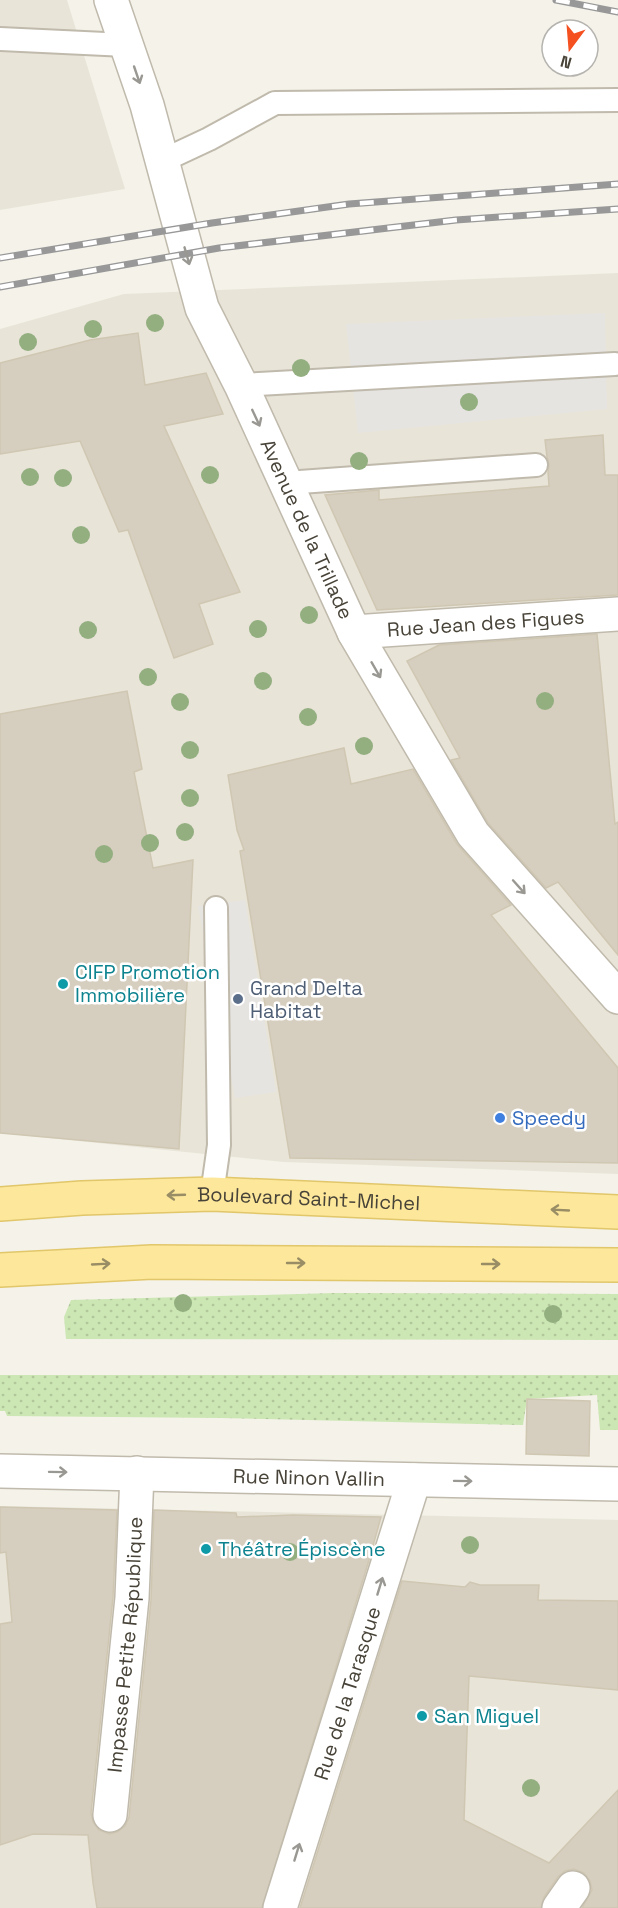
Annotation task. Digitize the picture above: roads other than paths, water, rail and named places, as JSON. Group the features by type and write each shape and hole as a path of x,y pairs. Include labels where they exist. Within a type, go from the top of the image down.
{"main road":[{"name":"Boulevard Saint-Michel","path":"0,1204 82,1198 212,1194 618,1212"},
{"path":"0,1270 152,1262 618,1264"}],"street":[{"name":"Avenue de la Trillade","path":"111,0 147,105 202,308 241,385 354,632 473,834 618,997"},
{"name":"Rue Jean des Figues","path":"354,632 618,614"},
{"name":"Rue Ninon Vallin","path":"0,1471 618,1484"},
{"name":"Impasse Petite République","path":"110,1815 132,1599 137,1473"},
{"name":"Rue de la Tarasque","path":"280,1908 414,1480"}],"lane":[{"path":"0,39 126,45"},
{"path":"162,162 275,103 618,100"},
{"path":"241,385 615,364"},
{"path":"286,483 536,465"},
{"path":"212,1194 219,1145 216,908"}],"railway":[{"path":"556,0 618,12"},
{"path":"0,258 212,223 349,204 618,184"},
{"path":"0,287 219,248 456,220 618,209"}],"place":[{"name":"CIFP Promotion Immobilière","path":"63,984"},
{"name":"Grand Delta Habitat","path":"238,999"},
{"name":"Speedy","path":"500,1118"},
{"name":"Théâtre Épiscène","path":"206,1549"},
{"name":"San Miguel","path":"422,1716"}]}
